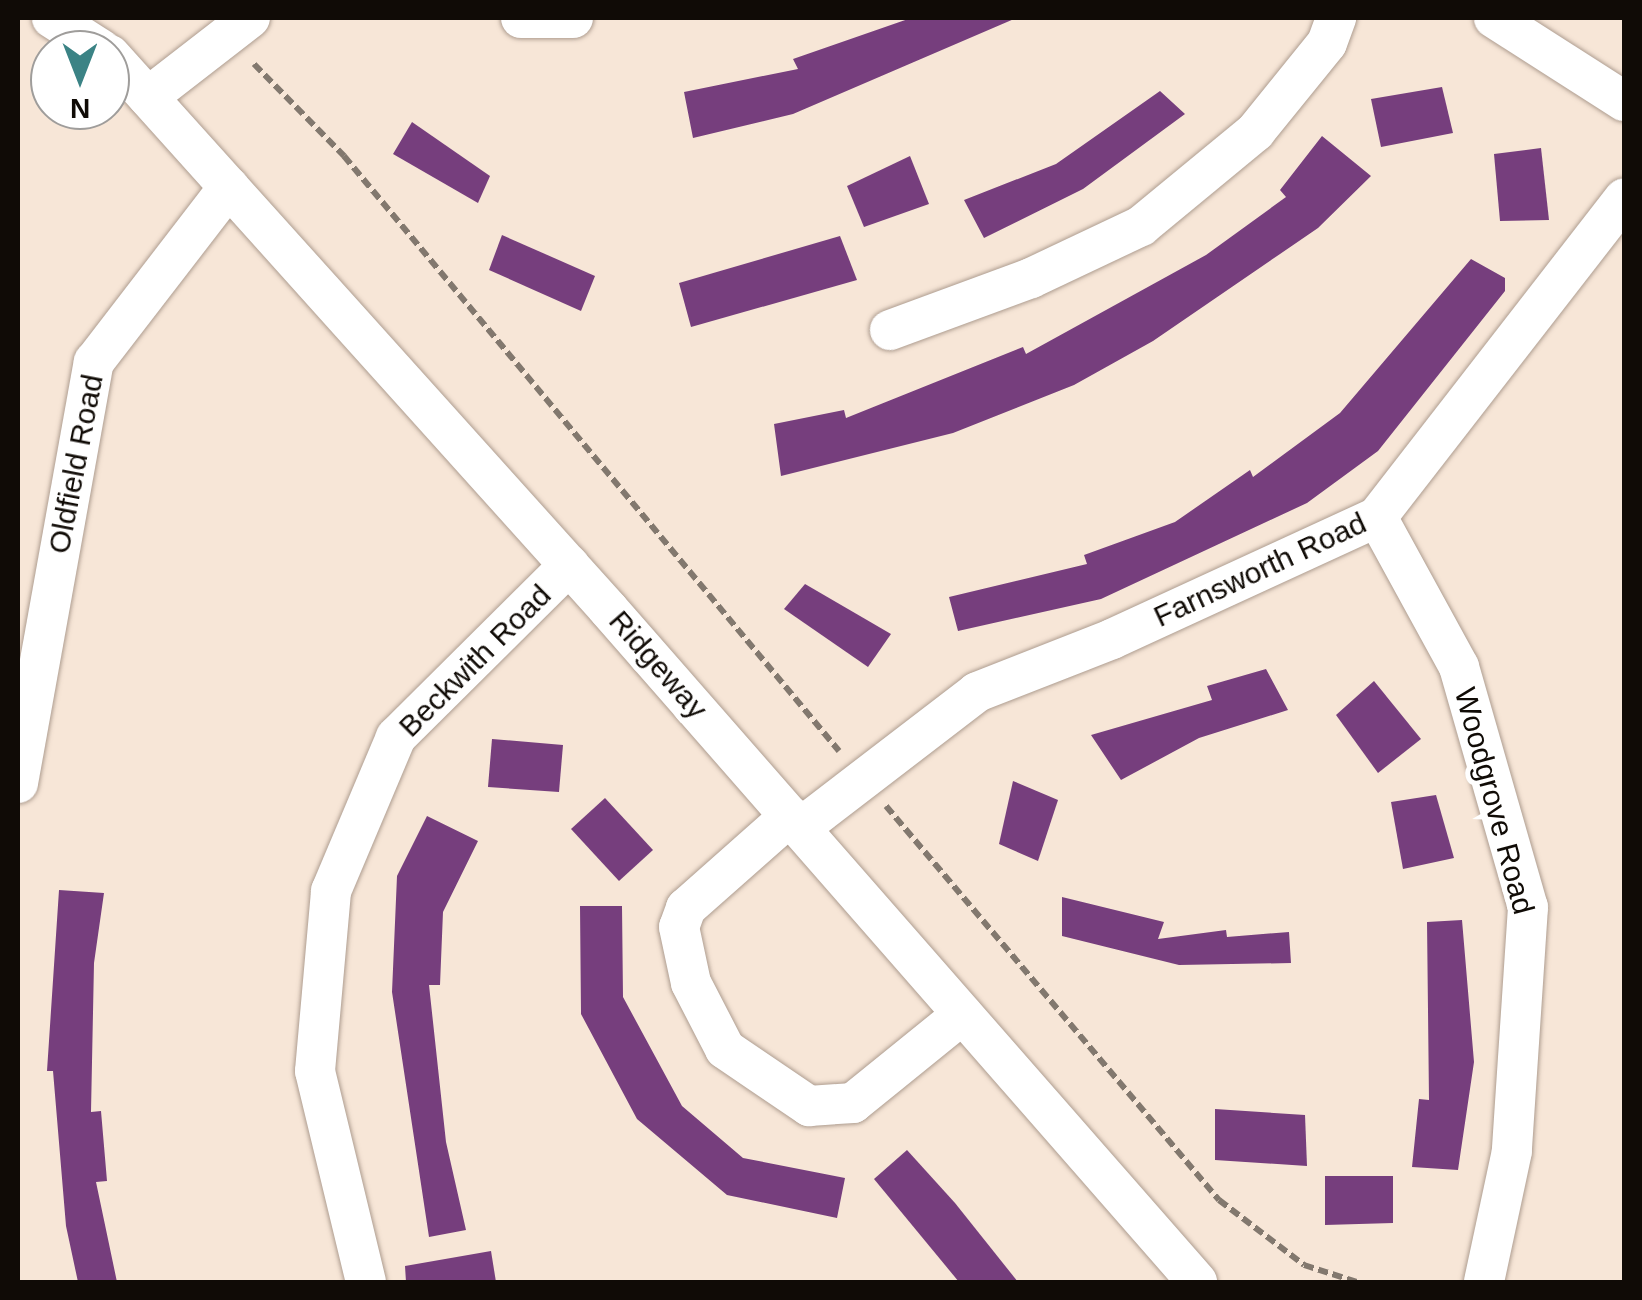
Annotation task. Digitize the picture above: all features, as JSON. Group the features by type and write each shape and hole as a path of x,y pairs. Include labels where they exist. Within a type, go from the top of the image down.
{"street":[{"path":"521,18 573,18"},
{"path":"890,330 1031,278 1141,226 1255,132 1326,44 1336,18"},
{"path":"1494,18 1624,101"},
{"path":"148,97 236,26"},
{"name":"Ridgeway","path":"130,77 570,565 1198,1282"},
{"name":"Oldfield Road","path":"18,782 94,362 229,187"},
{"name":"Farnsworth Road","path":"962,1014 853,1103 809,1106 724,1049 691,983 678,927 686,908 795,822 862,780 978,692 1112,639 1378,516 1624,199"},
{"name":"Woodgrove Road","path":"1378,516 1459,667 1528,907 1512,1152 1484,1282"},
{"name":"Beckwith Road","path":"366,1282 315,1070 331,891 396,737 570,565"}],"path":[{"path":"236,26 862,780 1219,1200 1304,1265 1358,1282"}],"building":[{"path":"911,18 1014,19 793,114 693,138 684,92 798,69 793,59"},
{"path":"1442,87 1453,133 1381,147 1371,99"},
{"path":"1160,91 1185,114 1083,189 984,238 964,200 1056,164"},
{"path":"412,122 490,176 478,203 393,154"},
{"path":"1322,136 1371,176 1318,228 1153,341 1074,385 953,433 781,476 774,424 844,410 846,418 1023,347 1026,354 1206,255 1286,197 1280,190"},
{"path":"1541,148 1549,220 1500,221 1494,154"},
{"path":"910,156 929,204 864,227 847,186"},
{"path":"502,235 595,276 581,311 489,270"},
{"path":"840,236 857,280 691,327 679,283"},
{"path":"1471,259 1505,278 1505,291 1378,451 1307,503 1101,599 958,631 949,597 1087,564 1084,555 1175,522 1250,470 1253,477 1340,413"},
{"path":"805,584 891,634 868,667 784,609"},
{"path":"1266,669 1288,710 1199,738 1121,780 1091,735 1212,700 1207,686"},
{"path":"1374,681 1421,739 1378,773 1336,715"},
{"path":"492,739 563,745 559,792 488,787"},
{"path":"1013,781 1058,800 1038,861 999,844"},
{"path":"1436,795 1454,858 1403,869 1391,802"},
{"path":"605,798 653,850 619,881 571,829"},
{"path":"427,816 478,841 443,912 440,985 429,985 446,1142 466,1230 429,1237 392,992 397,876"},
{"path":"59,890 104,893 94,963 91,1112 101,1111 107,1181 96,1182 117,1282 78,1282 66,1226 53,1071 47,1071"},
{"path":"1062,897 1164,922 1158,939 1226,930 1227,937 1289,932 1291,963 1179,965 1062,936"},
{"path":"580,906 622,906 623,997 682,1106 743,1158 845,1178 837,1218 727,1195 637,1119 581,1014"},
{"path":"1462,920 1474,1062 1458,1170 1412,1167 1419,1099 1429,1100 1427,922"},
{"path":"1215,1109 1305,1115 1307,1166 1215,1160"},
{"path":"907,1150 1018,1282 959,1282 874,1179"},
{"path":"1325,1176 1393,1176 1393,1223 1325,1225"},
{"path":"491,1251 496,1282 406,1282 405,1266"}]}
